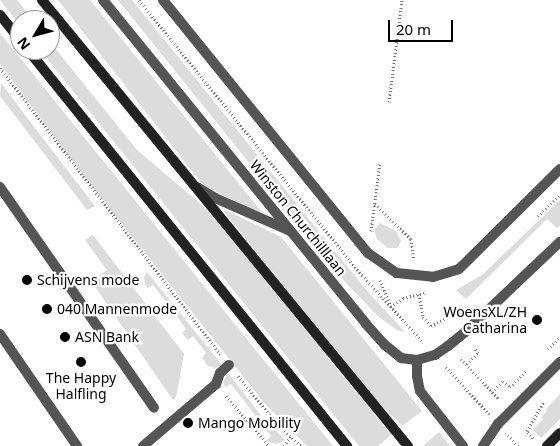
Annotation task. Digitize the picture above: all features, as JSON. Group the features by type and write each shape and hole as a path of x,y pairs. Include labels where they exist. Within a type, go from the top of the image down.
{"main road":[{"path":"42,0 408,446"},
{"path":"0,15 10,28"},
{"path":"36,60 347,446"},
{"path":"547,446 560,433"}],"street":[{"name":"Winston Churchilllaan","path":"103,0 385,345 401,358 417,360"},
{"path":"163,0 368,253 397,273 433,277 459,269 560,169"},
{"path":"194,185 215,198 291,232"},
{"path":"0,187 154,408"},
{"path":"463,446 420,391 417,376 417,360 435,355 465,332 560,242"},
{"path":"0,334 77,446"},
{"path":"0,353 9,347"},
{"path":"483,446 498,424 560,362"},
{"path":"142,446 216,384 220,373 229,365"}],"path":[{"name":"Winston Churchilllaan","path":"139,0 362,275 418,337"},
{"path":"389,102 402,0"},
{"path":"0,68 41,124 229,365 279,426 301,446"},
{"path":"368,253 380,164"},
{"path":"375,204 411,239 423,317 437,332"},
{"path":"430,326 471,304"},
{"path":"541,356 560,337"},
{"path":"461,359 498,398"},
{"path":"446,368 488,413"},
{"path":"492,392 504,381 510,387 528,368"},
{"path":"216,384 269,446"},
{"path":"467,391 472,386"},
{"path":"527,431 547,395"},
{"path":"522,424 535,440"},
{"path":"284,446 291,436"}],"shaded area":[{"path":"0,0 17,0 25,10 10,10 10,12"},
{"path":"58,0 90,0 261,211 258,213 203,185"},
{"path":"118,0 132,0 367,291 405,332 397,330 379,317 346,283"},
{"path":"0,33 10,45 10,60 22,60 333,446 307,446 266,405 83,175 0,64"},
{"path":"60,54 137,150 203,206 391,435 378,446 359,446 48,60 60,60"},
{"path":"1,83 95,206 87,210 0,96"},
{"path":"560,200 560,226 557,228 547,219 466,299 456,290 482,275"},
{"path":"226,210 281,237 422,411 402,426 378,402 224,212"},
{"path":"380,223 396,231 401,241 397,248 388,248 377,239 374,230"},
{"path":"93,235 184,354 176,397 173,400 91,281 107,270 85,240"},
{"path":"147,272 222,365 215,368 207,365 202,358 206,353 193,336 188,340 182,333 186,329 173,311 168,314 163,308 168,304 153,285 148,288 145,284 144,277"},
{"path":"228,373 263,418 285,440 277,444 266,441 271,436 231,384 226,387 224,385 224,380"},
{"path":"560,394 560,419 541,438 533,430 543,419 541,417 547,411 546,409"},
{"path":"439,432 450,446 423,446"}],"place":[{"name":"Schijvens mode","path":"27,280"},
{"name":"040 Mannenmode","path":"47,309"},
{"name":"WoensXL/ZH Catharina","path":"537,320"},
{"name":"ASN Bank","path":"65,337"},
{"name":"The Happy Halfling","path":"81,362"},
{"name":"Mango Mobility","path":"188,423"}]}
